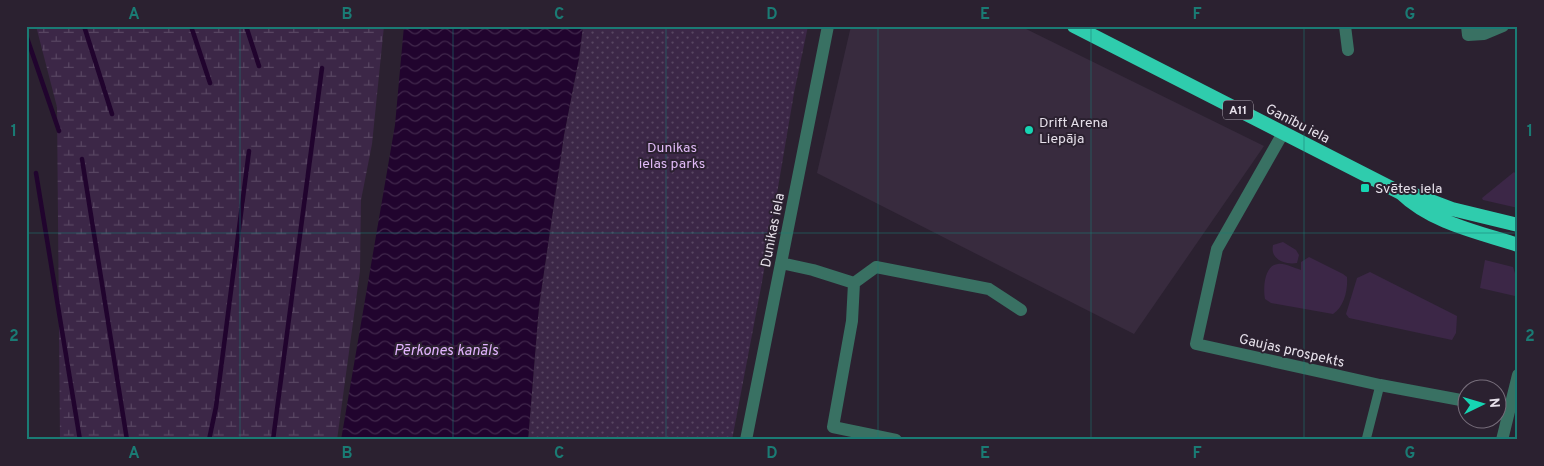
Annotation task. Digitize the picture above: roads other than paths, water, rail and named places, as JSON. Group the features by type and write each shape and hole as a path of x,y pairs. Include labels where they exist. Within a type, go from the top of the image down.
{"highway":[{"name":"Ganību iela","path":"1074,26 1402,193 1415,195 1452,209 1518,225"},
{"name":"Ganību iela","path":"1402,193 1414,205 1428,214 1458,226 1518,245"}],"street":[{"name":"Dunikas iela","path":"746,440 828,26"},
{"path":"1345,26 1348,50"},
{"path":"1467,26 1468,35 1484,34 1503,26"},
{"name":"Gaujas prospekts","path":"1283,134 1216,249 1196,344 1380,385 1456,399"},
{"path":"781,263 813,270 854,284"},
{"path":"896,440 832,427 852,321 854,284 876,267 989,289 1021,310"},
{"path":"1502,440 1518,375"},
{"path":"1366,440 1380,385"},
{"path":"1506,408 1510,409"}],"water":[{"name":"Pērkones kanāls","path":"404,26 583,26 579,58 564,135 539,306 528,440 341,440 395,125"}],"waterway":[{"path":"84,26 112,114"},
{"path":"191,26 210,83"},
{"path":"246,26 259,66"},
{"path":"26,35 59,131"},
{"path":"273,440 322,68"},
{"path":"209,440 216,407 249,151"},
{"path":"82,159 127,440"},
{"path":"36,173 80,440"}],"place":[{"name":"Drift Arena Liepāja","path":"1029,130"},
{"name":"Svētes iela","path":"1365,188"}],"park label":[{"name":"Dunikas ielas parks","path":"672,156"}]}
